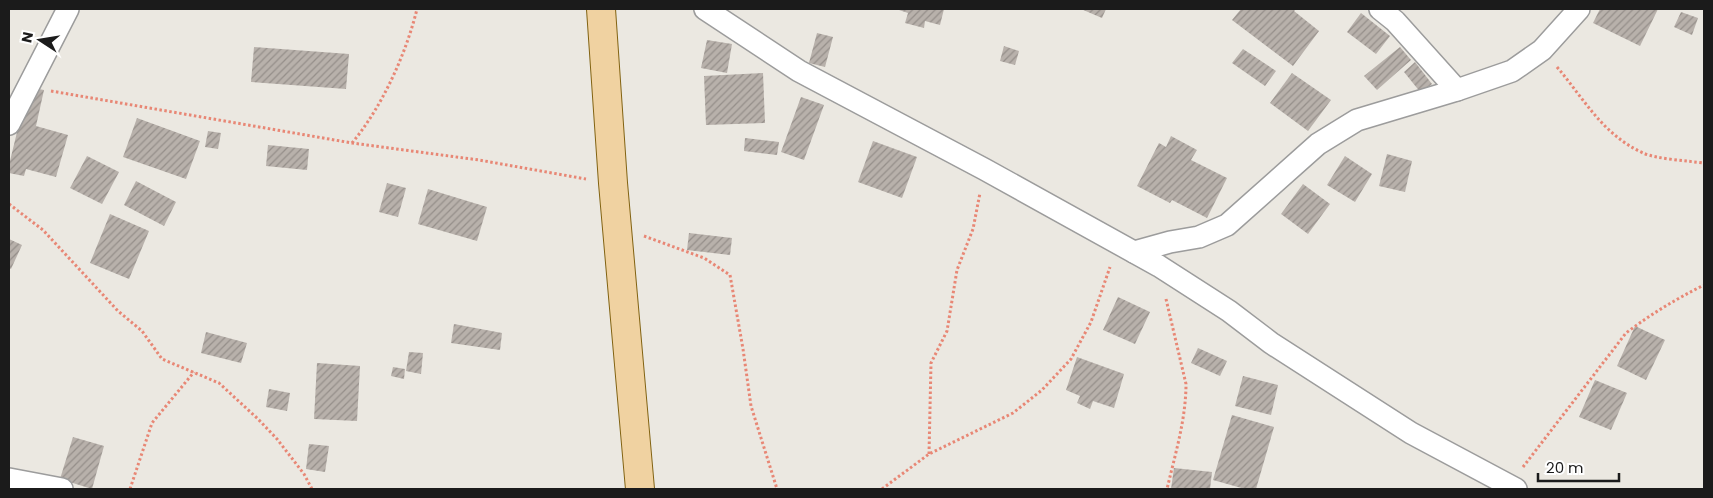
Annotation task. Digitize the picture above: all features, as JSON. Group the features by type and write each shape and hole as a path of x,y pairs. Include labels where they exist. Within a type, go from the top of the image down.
{"main road":[{"path":"601,9 613,183 640,489"}],"street":[{"path":"9,124 68,9"},
{"path":"705,9 799,71 984,169 1159,266 1229,311 1271,343 1411,433 1512,487"},
{"path":"1380,9 1395,21 1457,90"},
{"path":"1126,247 1199,237 1227,225 1318,144 1358,120 1512,71 1542,50 1579,9"},
{"path":"9,479 62,489"}],"path":[{"path":"352,143 365,127 406,48 417,9"},
{"path":"1542,50 1570,82 1592,113 1616,137 1645,154 1704,163"},
{"path":"28,87 352,143 480,160 613,183"},
{"path":"929,454 930,363 947,331 957,270 973,229 984,169"},
{"path":"9,204 43,230 118,311 142,331 158,356 167,362 219,383 258,419 278,439 304,474 312,489"},
{"path":"617,225 704,258 730,275 751,406 777,489"},
{"path":"882,489 929,454 1013,413 1042,390 1070,359 1091,322 1126,247"},
{"path":"1159,266 1169,317 1186,384 1186,397 1167,489"},
{"path":"1512,487 1626,333 1674,300 1704,285"},
{"path":"130,489 152,422 194,372"}],"building":[{"path":"899,9 944,9 940,25 925,21 924,28 905,23 908,13"},
{"path":"1081,9 1106,9 1102,18"},
{"path":"1241,9 1296,9 1294,11 1319,31 1293,66 1232,20"},
{"path":"1600,9 1658,9 1640,46 1593,23"},
{"path":"1681,12 1698,18 1692,35 1674,27"},
{"path":"1361,13 1390,36 1376,54 1347,32"},
{"path":"817,33 833,37 825,67 809,63"},
{"path":"707,40 732,44 727,73 701,68"},
{"path":"1004,46 1019,51 1015,65 1000,61"},
{"path":"254,47 349,54 346,89 251,82"},
{"path":"1400,47 1411,60 1377,90 1364,76"},
{"path":"1243,49 1276,71 1265,86 1232,63"},
{"path":"1415,62 1432,84 1421,93 1404,72"},
{"path":"763,73 765,123 706,125 704,76"},
{"path":"1292,73 1331,100 1308,131 1270,103"},
{"path":"28,87 44,90 36,126 68,135 56,177 26,169 24,176 9,173 9,165"},
{"path":"801,97 824,105 804,160 781,152"},
{"path":"137,118 200,141 186,179 123,157"},
{"path":"208,131 221,133 218,149 205,147"},
{"path":"1171,136 1197,150 1191,160 1227,178 1207,218 1172,200 1170,203 1137,186 1159,143 1166,147"},
{"path":"745,138 779,142 777,155 744,151"},
{"path":"873,141 917,157 902,198 858,182"},
{"path":"268,145 309,149 307,170 266,166"},
{"path":"1387,154 1412,161 1405,192 1379,186"},
{"path":"87,156 119,172 102,204 70,188"},
{"path":"1345,156 1372,174 1355,202 1327,185"},
{"path":"136,181 176,202 164,226 124,205"},
{"path":"387,183 406,188 398,217 379,212"},
{"path":"1303,184 1330,204 1308,234 1281,214"},
{"path":"428,189 487,207 477,241 418,224"},
{"path":"110,214 149,231 129,279 90,263"},
{"path":"689,233 732,238 730,255 687,250"},
{"path":"9,239 22,245 11,269 9,268"},
{"path":"1118,297 1150,312 1135,344 1103,330"},
{"path":"454,324 502,333 500,350 451,343"},
{"path":"1635,326 1665,340 1646,380 1617,366"},
{"path":"206,332 247,343 241,363 201,353"},
{"path":"1198,348 1227,361 1220,376 1191,363"},
{"path":"409,352 423,353 421,374 406,371"},
{"path":"1077,357 1124,374 1114,408 1093,401 1090,409 1077,403 1080,396 1066,390"},
{"path":"317,363 360,366 357,421 314,419"},
{"path":"393,367 405,369 404,379 391,376"},
{"path":"1243,376 1278,385 1271,415 1235,406"},
{"path":"1595,380 1627,393 1611,430 1579,417"},
{"path":"269,389 290,393 287,411 266,407"},
{"path":"1232,415 1274,427 1256,489 1245,489 1213,480"},
{"path":"73,437 104,446 92,489 60,479"},
{"path":"309,444 329,446 325,472 306,469"},
{"path":"1174,468 1212,472 1210,489 1171,489"}]}
